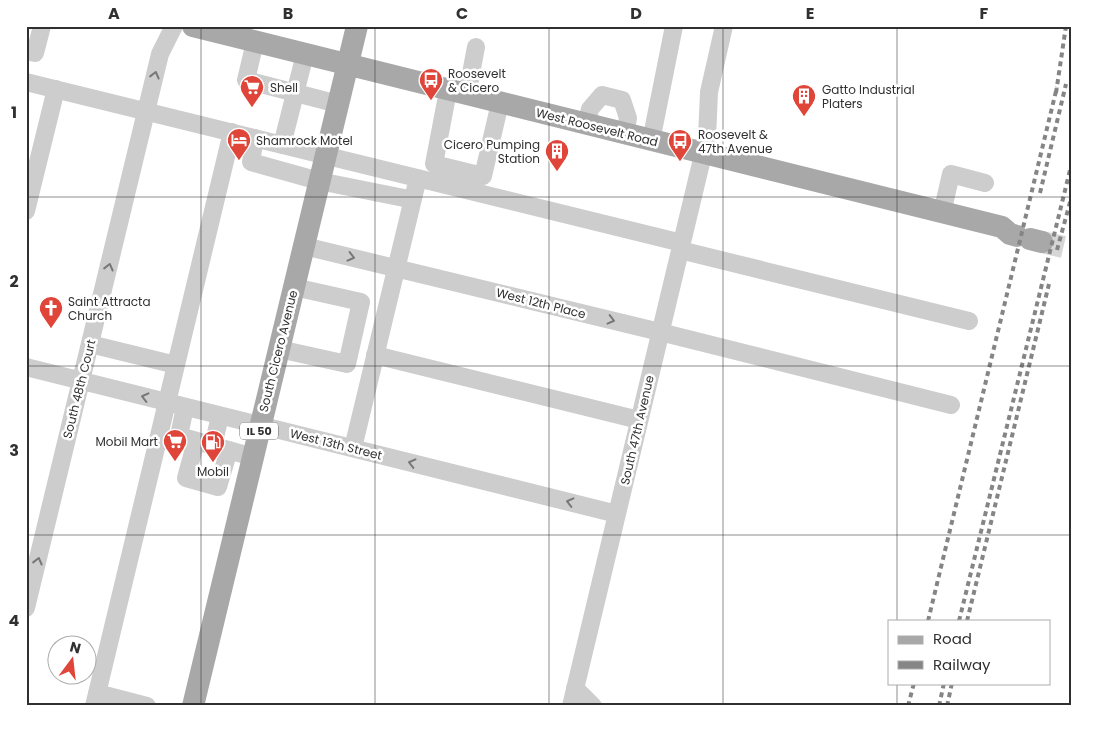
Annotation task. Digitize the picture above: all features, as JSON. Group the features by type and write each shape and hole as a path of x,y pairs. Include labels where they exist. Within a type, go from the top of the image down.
{"main road":[{"name":"West Roosevelt Road","path":"192,26 220,30 255,42 1027,233"},
{"name":"South Cicero Avenue","path":"193,706 357,26"}],"street":[{"path":"26,51 35,53 42,26"},
{"name":"South 48th Court","path":"26,608 160,54 174,26"},
{"path":"651,141 674,26"},
{"name":"South 47th Avenue","path":"571,706 707,138 710,92 724,26"},
{"path":"255,42 246,80 338,104"},
{"path":"476,47 434,164 483,176 500,103"},
{"path":"282,145 305,54"},
{"path":"26,82 418,178 969,321"},
{"path":"26,211 56,89"},
{"path":"586,125 590,109 602,96 622,100 628,118 625,134"},
{"path":"146,706 96,699 232,132"},
{"path":"255,138 251,162 319,181 404,198"},
{"path":"942,213 951,174 985,183"},
{"path":"353,448 418,178"},
{"name":"West 12th Place","path":"304,246 951,405"},
{"path":"279,349 347,364 361,302 294,287"},
{"path":"90,344 176,365"},
{"path":"375,354 639,420"},
{"name":"West 13th Street","path":"26,368 617,514"},
{"path":"185,407 178,436 253,457"},
{"path":"212,446 220,416"},
{"path":"575,688 594,706"}],"tunnel":[{"path":"1042,242 1072,249"}],"railway":[{"path":"1056,93 1066,26"},
{"path":"1040,193 1066,84"},
{"path":"928,620 1057,87"},
{"path":"959,620 1072,162"},
{"path":"1057,250 1072,195"},
{"path":"967,620 1049,284"},
{"path":"908,706 914,684"},
{"path":"939,706 944,684"},
{"path":"947,706 952,684"}],"place":[{"name":"Roosevelt & Cicero","path":"431,101"},
{"name":"Shell","path":"252,108"},
{"name":"Gatto Industrial Platers","path":"804,117"},
{"name":"Shamrock Motel","path":"239,161"},
{"name":"Roosevelt & 47th Avenue","path":"680,162"},
{"name":"Cicero Pumping Station","path":"557,172"},
{"name":"Saint Attracta Church","path":"51,329"},
{"name":"Mobil Mart","path":"175,462"},
{"name":"Mobil","path":"213,463"}]}
